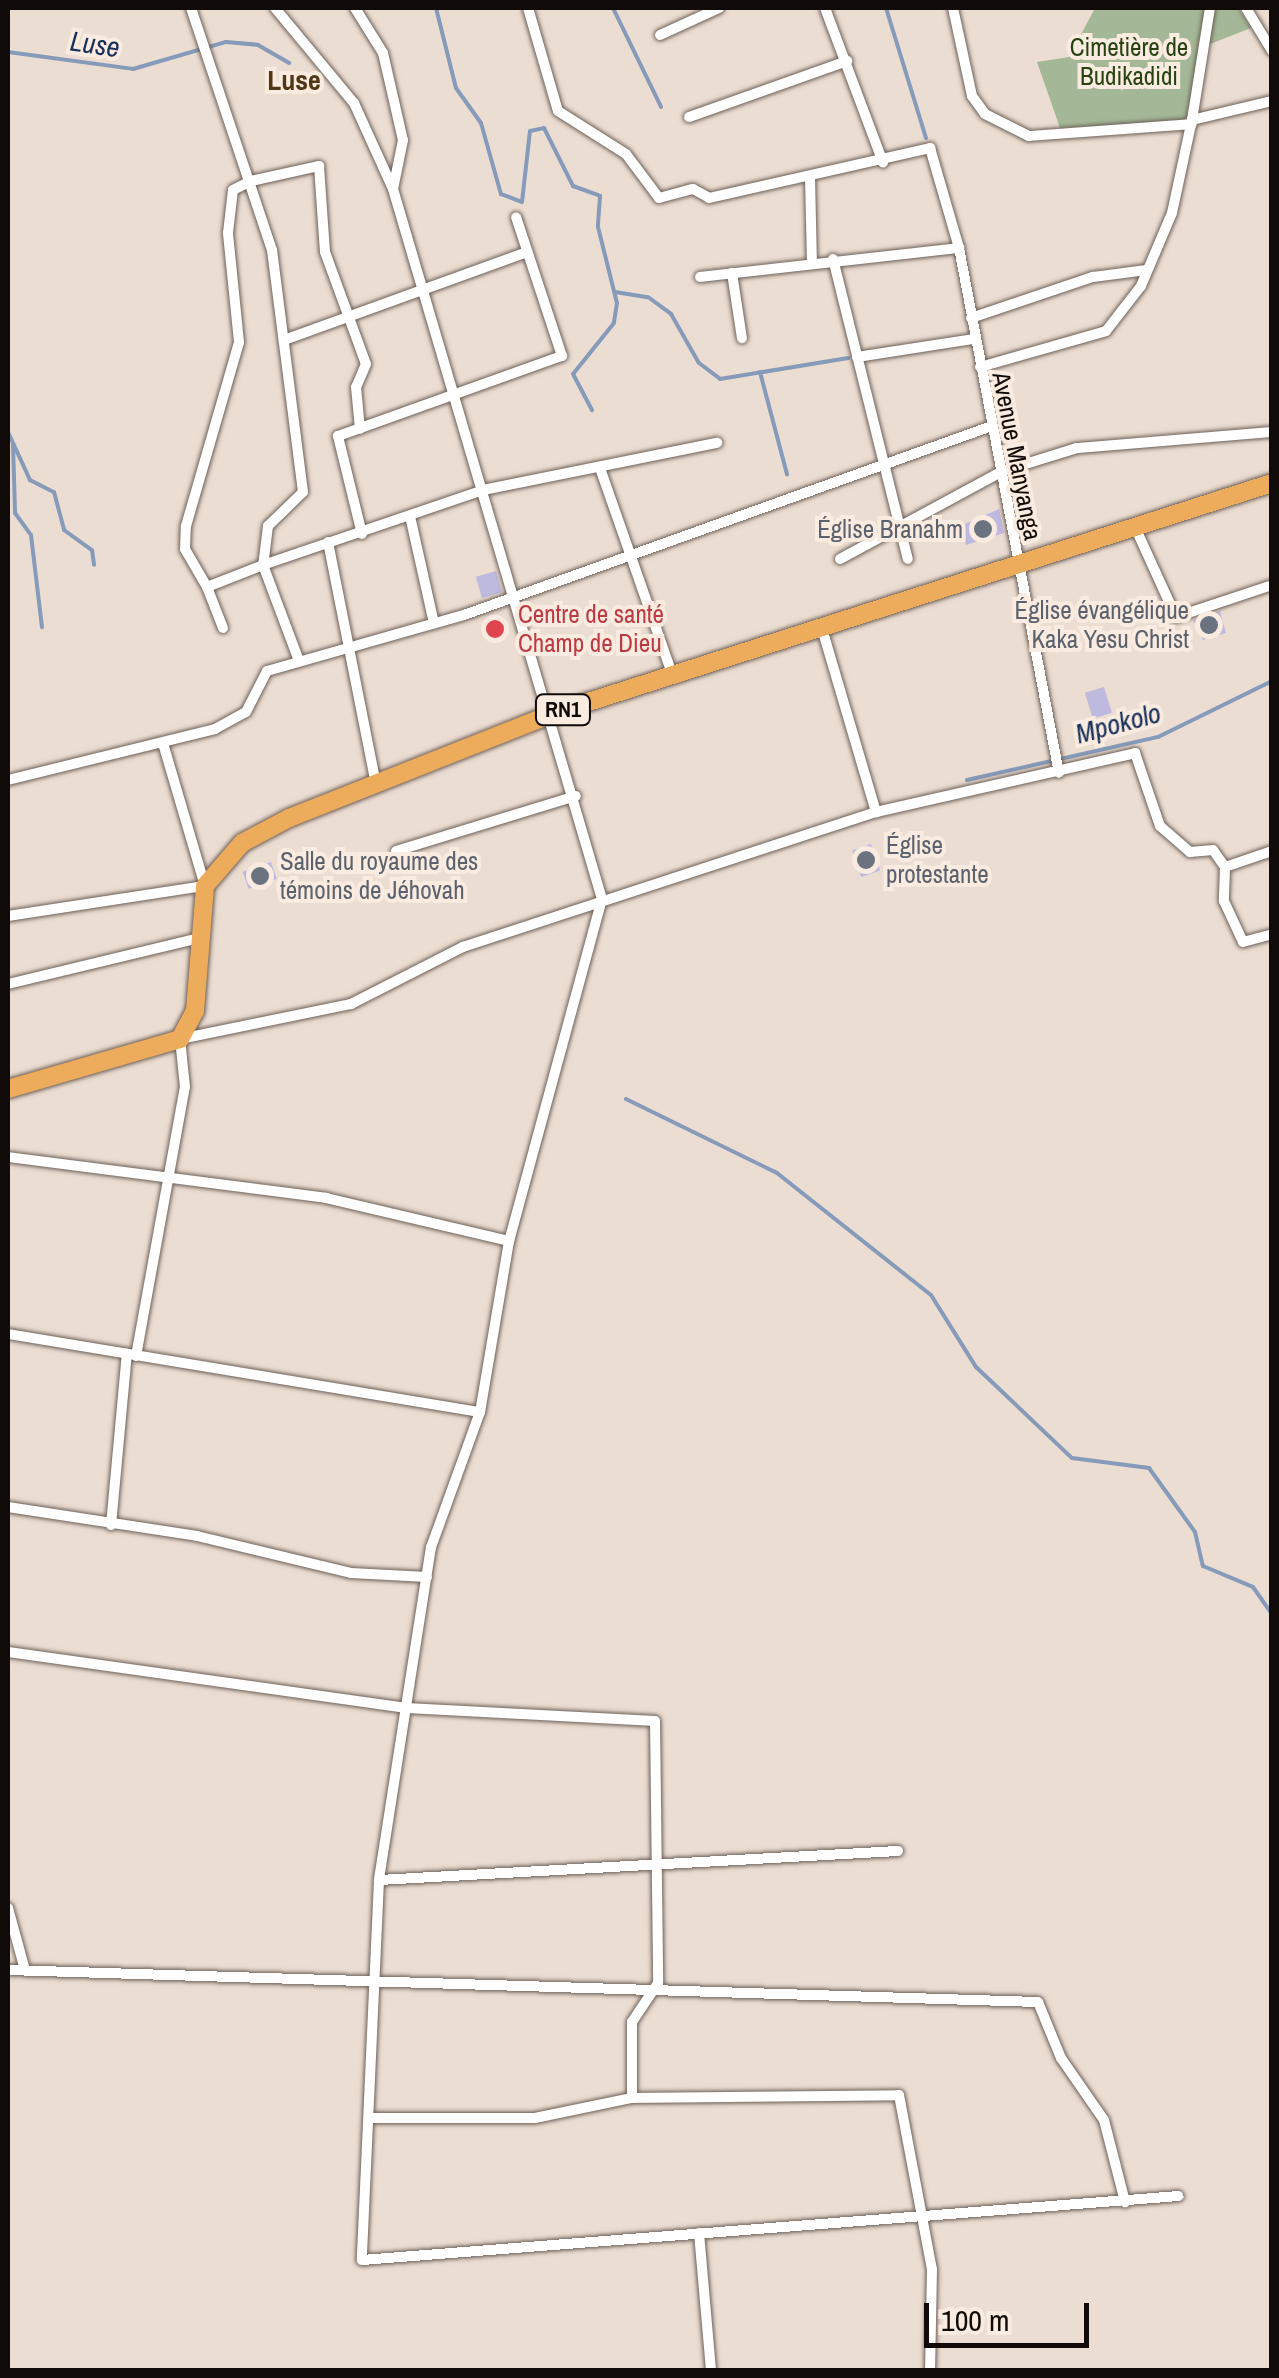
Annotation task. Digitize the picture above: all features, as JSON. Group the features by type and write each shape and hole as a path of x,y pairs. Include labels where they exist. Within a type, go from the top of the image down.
{"highway":[{"name":"RN1","path":"205,886 242,843 554,713 823,632 1272,483"},
{"path":"8,1089 180,1039 195,1012 196,939 205,886"}],"street":[{"path":"192,8 250,180 284,340 304,492 268,526 263,564 299,661"},
{"path":"274,8 354,103 392,188 460,395 482,490 554,713 602,899 509,1241 480,1412 427,1578 379,1880 362,2260 1178,2196"},
{"path":"355,8 383,53 403,140 392,188"},
{"path":"528,8 558,111 626,154 659,198 692,189 709,198 883,162 825,8"},
{"path":"660,35 719,8"},
{"path":"953,8 972,96 985,114 1029,136 1192,122 1272,101"},
{"path":"980,367 1091,341 1147,270 1192,122 1210,8"},
{"path":"1246,8 1272,51"},
{"path":"689,117 847,61"},
{"name":"Avenue Manyanga","path":"883,162 930,148 959,248 974,339 1004,472 1016,566 1059,773"},
{"path":"223,628 207,587 185,550 186,526 239,342 228,233 232,190 250,180 319,166 325,252 366,364 356,387 360,429"},
{"path":"810,176 812,262"},
{"path":"362,534 339,466 338,436 562,356 516,217"},
{"path":"700,277 833,258 959,248"},
{"path":"284,340 424,285 527,252"},
{"path":"833,258 896,530 908,559"},
{"path":"971,318 1094,277 1147,270"},
{"path":"732,272 742,338"},
{"path":"857,356 974,339"},
{"path":"8,780 227,724 246,712 268,671 434,623 636,556 992,426"},
{"path":"840,559 1004,472 1140,438 1272,432"},
{"path":"207,587 263,564 362,534 482,490 717,443"},
{"path":"600,468 636,556 673,676"},
{"path":"410,516 434,623"},
{"path":"1135,528 1176,617 1272,585"},
{"path":"328,542 344,646 376,784"},
{"path":"823,632 876,812"},
{"path":"8,916 205,886 163,743"},
{"path":"111,1525 132,1355 184,1087 180,1039 351,1004 463,947 876,812 1135,753 1160,826 1190,852 1212,850 1225,867 1224,901 1244,942 1272,934"},
{"path":"396,851 576,796"},
{"path":"1225,867 1272,851"},
{"path":"8,984 196,939"},
{"path":"8,1157 364,1205 509,1241"},
{"path":"8,1334 480,1412"},
{"path":"8,1507 351,1572 427,1578"},
{"path":"8,1652 407,1708 654,1721 658,1983 632,2022 632,2098"},
{"path":"379,1880 654,1859 898,1851"},
{"path":"8,1908 25,1970"},
{"path":"8,1970 658,1983 1038,2002 1061,2058 1104,2120 1125,2202"},
{"path":"370,2118 535,2118 632,2098 899,2095 932,2269 930,2370"},
{"path":"699,2233 711,2370"}],"green space":[{"name":"Cimetière de Budikadidi","path":"1095,8 1238,8 1251,28 1200,48 1186,121 1060,128 1037,62 1069,57"}],"building":[{"name":"Église Branahm","path":"999,509 1004,533 966,545 960,526"},
{"path":"496,571 502,592 482,598 476,577"},
{"name":"Église évangélique Kaka Yesu Christ","path":"1220,611 1226,633 1203,640 1193,620"},
{"path":"1104,687 1112,713 1093,719 1085,693"},
{"name":"Église protestante","path":"871,844 880,870 861,877 852,851"},
{"name":"Salle du royaume des témoins de Jéhovah","path":"271,862 277,879 248,889 243,872"}],"waterway":[{"path":"436,8 456,88 481,123 501,194 522,202 530,131 544,128 573,186 600,196 598,227 617,303 614,323 573,374 592,410"},
{"path":"613,8 661,107"},
{"path":"886,8 926,138"},
{"name":"Luse","path":"8,52 133,69 226,42 258,45 289,63"},
{"path":"615,292 648,297 671,314 699,363 720,379 848,358"},
{"path":"760,372 787,474"},
{"path":"8,432 30,480 54,492 64,530 92,550 94,565"},
{"path":"13,444 15,513 31,535 42,627"},
{"name":"Mpokolo","path":"967,780 1158,737 1272,681"},
{"path":"626,1099 777,1173 931,1295 976,1367 1072,1458 1149,1468 1195,1532 1203,1566 1253,1587 1272,1614"}],"place":[{"name":"Église Branahm","path":"983,529"},
{"name":"Église évangélique Kaka Yesu Christ","path":"1209,625"},
{"name":"Centre de santé Champ de Dieu","path":"495,629"},
{"name":"Église protestante","path":"866,860"},
{"name":"Salle du royaume des témoins de Jéhovah","path":"260,876"}],"district":[{"name":"Luse","path":"294,80"}]}
